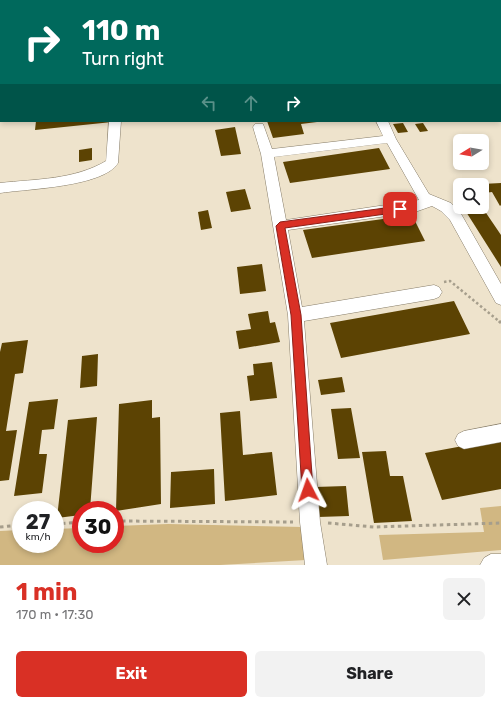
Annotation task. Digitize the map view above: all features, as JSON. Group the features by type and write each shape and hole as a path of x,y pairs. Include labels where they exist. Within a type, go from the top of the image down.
{"street":[{"path":"107,0 118,0"},
{"path":"0,188 82,178 101,171 112,163 115,122"},
{"path":"382,122 390,139 424,198 446,207 455,216 501,298"},
{"path":"259,126 267,154 296,315 310,522 316,565"},
{"path":"267,154 390,139"},
{"path":"280,226 415,207 432,201"},
{"path":"296,315 434,292"},
{"path":"464,440 501,433"},
{"path":"491,565 501,564"}],"path":[{"path":"0,527 12,526"}],"shaded area":[{"path":"501,506 501,550 383,560 379,535 484,532 480,508"},
{"path":"168,524 303,527 306,560 220,565 0,565 0,531 12,530 12,553 64,553 64,529 72,528 72,553 124,553 124,526"}],"building":[{"path":"36,122 112,122 35,130"},
{"path":"267,122 317,122 301,124 304,134 273,138"},
{"path":"403,123 408,132 398,133 393,124"},
{"path":"423,123 428,131 420,132 415,124"},
{"path":"235,127 241,154 221,156 215,130"},
{"path":"92,148 92,160 79,162 79,150"},
{"path":"379,148 390,169 290,183 283,162"},
{"path":"501,183 500,206 492,192 489,192 489,184"},
{"path":"245,189 251,209 231,212 226,192"},
{"path":"208,210 212,228 201,230 198,212"},
{"path":"467,214 487,214 501,235 501,267"},
{"path":"412,215 425,241 312,258 303,230"},
{"path":"262,264 266,291 240,294 237,267"},
{"path":"454,301 470,334 341,358 330,323"},
{"path":"268,311 270,323 275,322 280,342 239,349 236,331 251,329 248,314"},
{"path":"28,340 23,373 15,374 6,431 17,430 9,480 0,481 0,352 2,343"},
{"path":"98,354 97,386 80,388 82,356"},
{"path":"272,362 277,398 250,401 247,376 254,375 253,364"},
{"path":"342,377 345,392 321,395 318,380"},
{"path":"58,399 54,429 42,430 39,454 47,454 42,493 14,496 29,402"},
{"path":"152,400 152,418 160,417 161,504 124,510 124,501 116,501 119,404"},
{"path":"351,408 360,458 338,459 331,409"},
{"path":"240,411 243,455 272,452 277,495 225,501 220,413"},
{"path":"97,417 91,501 72,501 72,516 64,517 64,501 59,501 68,420"},
{"path":"501,439 501,489 442,500 425,453"},
{"path":"386,451 390,476 403,476 412,521 374,523 362,452"},
{"path":"214,469 215,504 170,508 171,472"},
{"path":"346,486 349,516 318,517 315,487"}],"route":[{"path":"308,490 296,315 280,226 400,209"}]}
